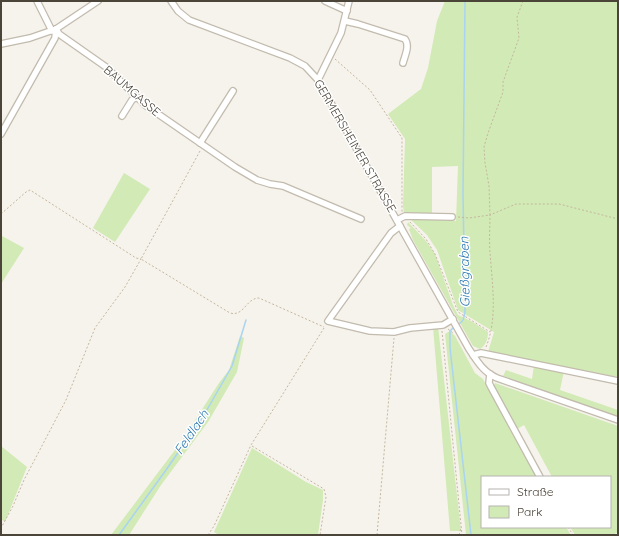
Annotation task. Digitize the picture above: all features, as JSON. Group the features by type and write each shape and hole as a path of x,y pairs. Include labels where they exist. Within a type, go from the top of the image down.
{"street":[{"path":"1,134 55,38 54,30 37,1"},
{"name":"GERMERSHEIMER STRASSE","path":"171,1 178,11 189,20 290,58 305,66 318,80 454,321 457,332 480,366 497,378 618,420"},
{"path":"325,1 347,11"},
{"path":"318,80 331,56 341,32 349,1"},
{"path":"1,44 30,38 54,30 95,2"},
{"path":"345,21 405,39 407,42 407,49 403,63"},
{"name":"BAUMGASSE","path":"54,30 106,67 145,105 201,144 257,180 283,186 361,219"},
{"path":"201,144 232,91"},
{"path":"122,116 132,100 136,97"},
{"path":"397,220 405,216 452,217"},
{"path":"400,226 391,233 328,321 370,331 394,332 410,328 445,326 454,321"},
{"path":"473,355 483,354 618,381"},
{"path":"490,374 489,383 539,476"}],"path":[{"path":"483,354 487,346 490,332 493,301 490,251 489,186 484,163 484,147 503,92 503,82 519,38 517,17 523,1"},
{"path":"331,56 370,90 402,138 401,211 426,239 435,254 458,312 470,318 490,332"},
{"path":"1,528 13,506 24,480 66,400 95,328 125,287 141,260 201,144"},
{"path":"1,214 30,190 136,258 230,313 240,313 251,300 259,298 324,328 251,445 214,526 208,535"},
{"path":"460,217 469,218 490,215 516,204 559,204 618,219"},
{"path":"457,332 445,326 442,332 462,535"},
{"path":"377,535 394,332"},
{"path":"251,445 324,489 326,497 320,535"},
{"path":"459,535 462,528"}],"green space":[{"path":"445,1 618,1 618,377 488,352 494,332 458,310 437,250 427,235 409,218 456,221 458,166 432,167 432,214 404,213 405,139 388,114 421,89 428,68 437,21"},
{"path":"124,173 150,189 115,242 93,228"},
{"path":"408,222 426,241 435,254 458,315 488,332 486,342 480,349 473,346 413,240 409,229 411,228 407,225"},
{"path":"2,236 24,248 1,284 1,238"},
{"path":"438,326 461,531 450,531 433,327"},
{"path":"450,331 455,336 475,373 483,379 537,476 481,476 481,528 567,528 571,535 466,535 445,334"},
{"path":"240,336 244,338 237,372 208,422 161,485 129,535 111,535 181,442 229,370"},
{"path":"534,365 564,371 560,390 618,410 618,417 503,376 506,370 532,379"},
{"path":"495,383 618,426 618,532 613,535 575,535 571,528 611,528 611,476 551,476 524,425 517,429 493,387"},
{"path":"1,446 27,467 5,522 1,519"},
{"path":"252,448 306,482 323,490 318,535 219,535 214,532"}],"waterway":[{"name":"Gießgraben","path":"457,325 464,318 465,311 463,194 465,1"},
{"name":"Feldlach","path":"119,535 204,415 232,366 246,320"},
{"name":"Gießgraben","path":"454,327 450,331 450,348 471,535"}]}
